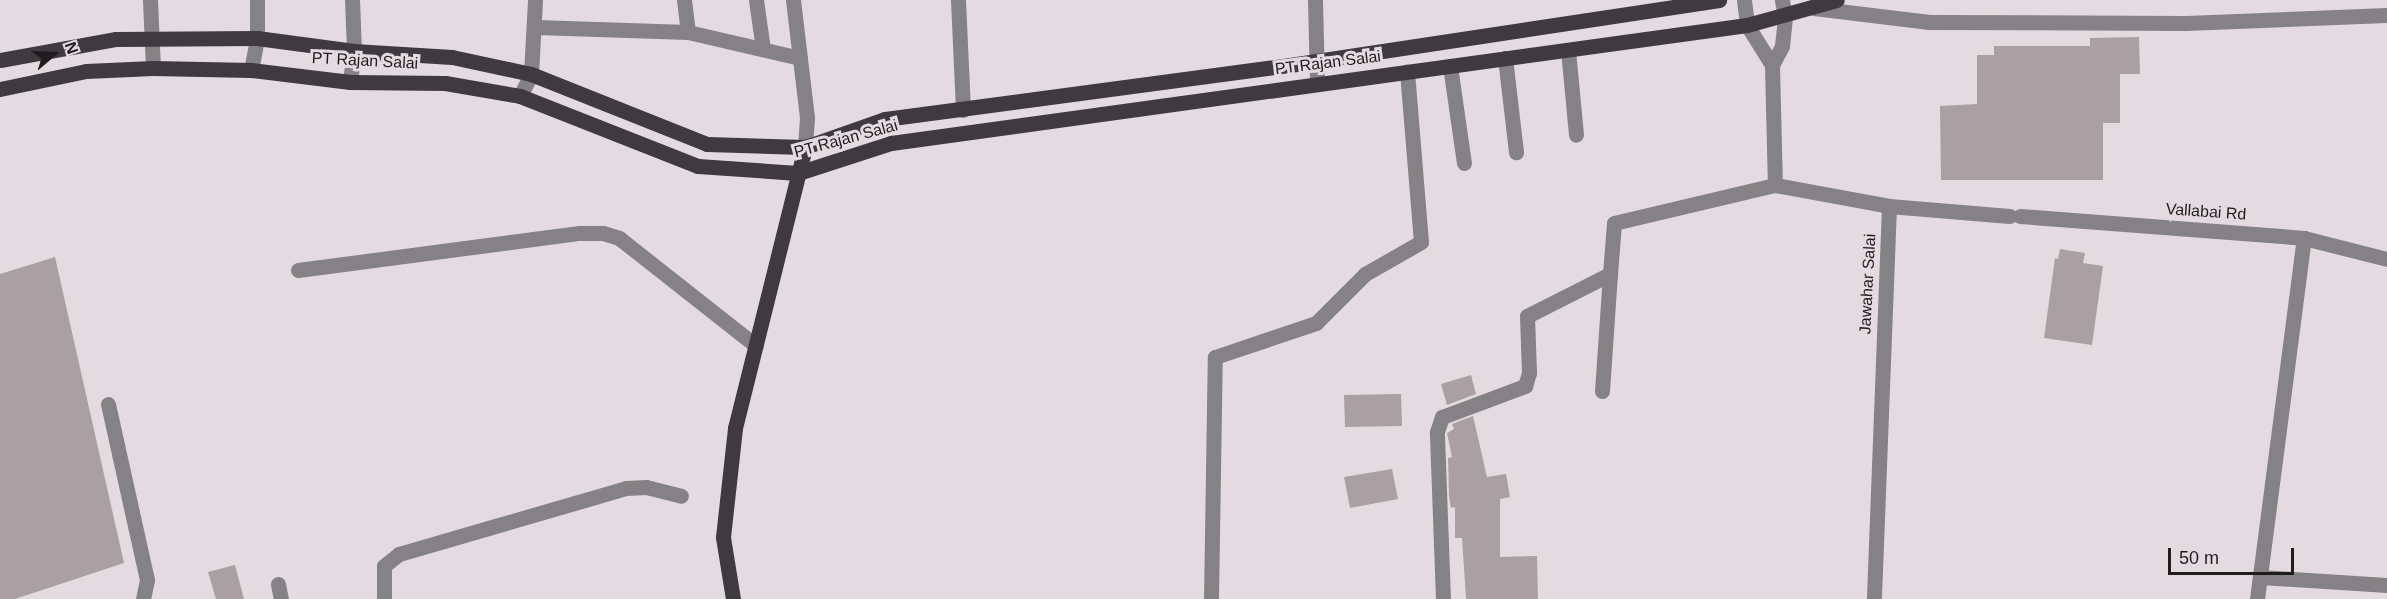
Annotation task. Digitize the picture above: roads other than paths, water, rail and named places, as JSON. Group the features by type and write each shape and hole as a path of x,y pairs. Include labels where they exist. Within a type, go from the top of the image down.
{"main road":[{"name":"PT Rajan Salai","path":"0,60 117,39 256,38 354,51 452,57 531,74 707,144 805,147 885,119 1094,92 1719,0"},
{"name":"PT Rajan Salai","path":"0,89 86,72 153,68 251,70 350,82 445,82 520,96 698,166 798,172 891,143 1317,82 1407,72 1748,25 1837,0"},
{"path":"1093,114 1094,92"},
{"path":"733,599 723,537 735,428 805,147"}],"street":[{"path":"150,0 154,39 153,68"},
{"path":"251,70 256,38 257,0"},
{"path":"350,82 354,51 352,0"},
{"path":"520,96 531,74 536,27 535,0"},
{"path":"684,0 687,32"},
{"path":"756,0 763,49"},
{"path":"793,0 807,118 805,147"},
{"path":"958,0 963,110"},
{"path":"1315,0 1317,82"},
{"path":"1744,0 1748,25 1772,65"},
{"path":"1775,185 1772,65 1782,46 1785,16 1782,0"},
{"path":"1814,8 1929,22 2186,23 2387,15"},
{"path":"536,27 687,32 800,58"},
{"path":"1568,50 1576,135"},
{"path":"1505,58 1516,152"},
{"path":"1450,66 1464,163"},
{"path":"1210,599 1215,357 1316,323 1365,274 1421,242 1407,72"},
{"path":"1602,391 1614,223 1775,185 1889,207"},
{"name":"Vallabai Rd","path":"1889,207 2304,237 2387,260"},
{"name":"Jawahar Salai","path":"1874,599 1889,207"},
{"path":"298,270 580,232 603,234 619,238 756,346"},
{"path":"2257,599 2304,237"},
{"path":"1443,599 1437,432 1442,417 1524,386 1529,373 1527,316 1611,274"},
{"path":"108,404 147,580 143,599"},
{"path":"384,599 384,566 399,554 626,488 646,487 681,496"},
{"path":"2260,577 2387,585"},
{"path":"278,584 281,599"}]}
